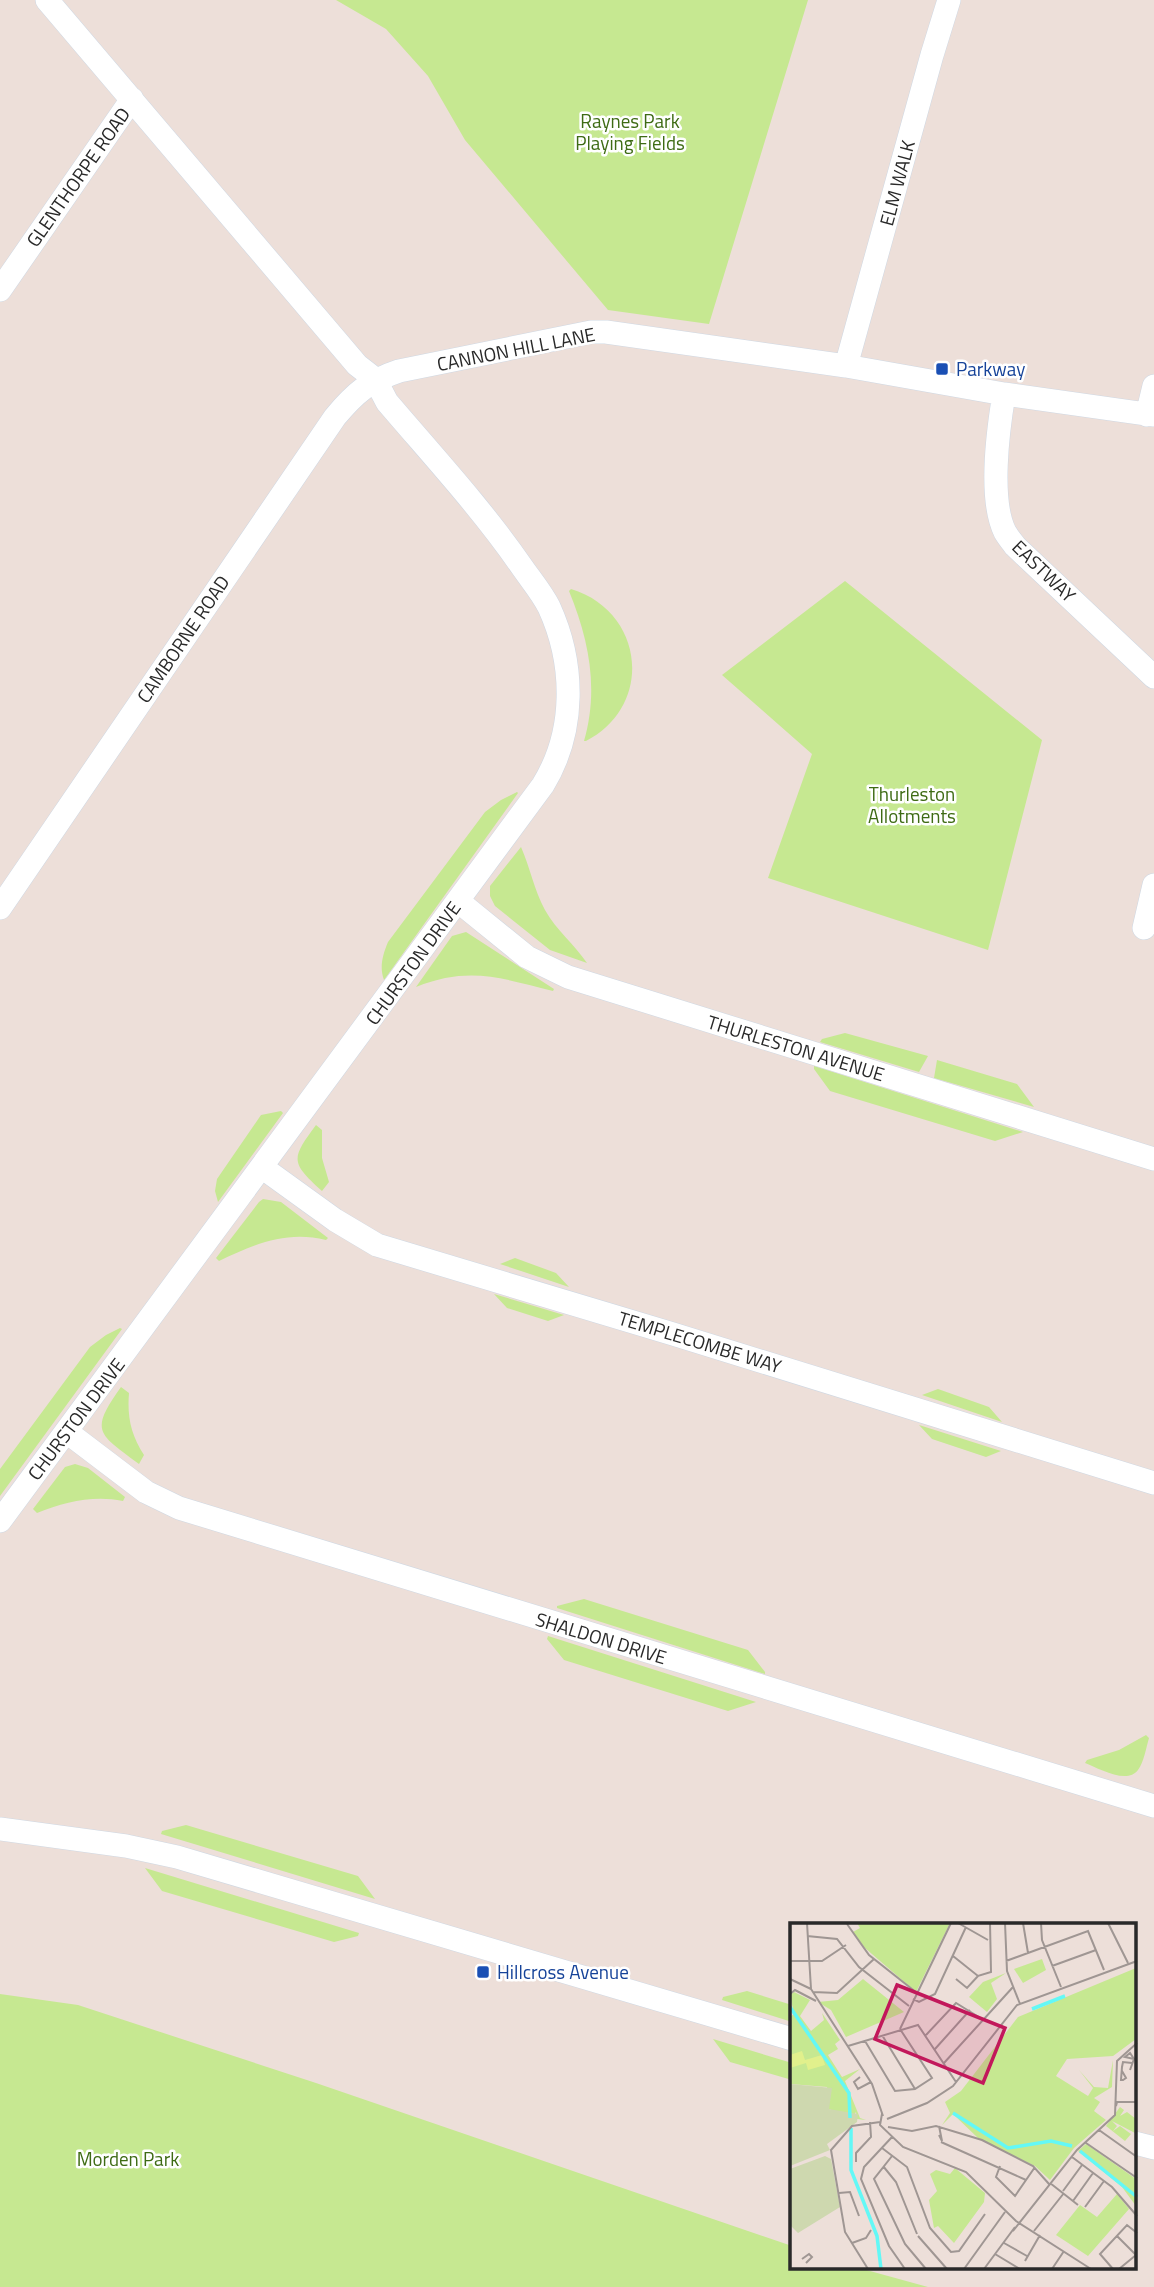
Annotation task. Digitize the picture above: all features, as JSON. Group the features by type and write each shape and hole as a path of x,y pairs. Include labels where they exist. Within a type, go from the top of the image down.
{"street":[{"path":"47,0 357,365 375,379"},
{"name":"ELM WALK","path":"846,366 949,0"},
{"name":"GLENTHORPE ROAD","path":"0,290 132,99"},
{"name":"CANNON HILL LANE","path":"375,379 399,371 592,332 846,366 1004,394 1151,415"},
{"name":"CHURSTON DRIVE","path":"0,1521 543,786 555,766 563,743 568,687 560,633 548,604 501,537 387,402 375,379"},
{"name":"CAMBORNE ROAD","path":"0,908 335,417 353,396 375,379"},
{"path":"1151,415 1154,386"},
{"name":"EASTWAY","path":"1004,394 997,454 998,500 1006,533 1015,546 1154,677"},
{"path":"1144,928 1154,885"},
{"name":"THURLESTON AVENUE","path":"458,901 527,957 568,977 1154,1159"},
{"name":"TEMPLECOMBE WAY","path":"263,1168 335,1220 377,1245 1154,1483"},
{"name":"SHALDON DRIVE","path":"66,1432 146,1492 179,1508 1154,1805"},
{"path":"0,1829 126,1846 177,1857 790,2038"},
{"path":"1136,2143 1154,2148"}],"green space":[{"name":"Raynes Park Playing Fields","path":"336,0 808,0 709,324 608,310 465,140 428,76 386,29"},
{"name":"Thurleston Allotments","path":"845,581 1042,740 988,950 768,878 812,754 722,675"},
{"path":"571,589 595,600 614,617 626,637 632,660 631,683 623,705 608,725 586,741 591,703 590,665 582,628 569,591"},
{"path":"517,792 384,980 382,961 388,942 485,812"},
{"path":"521,847 545,910 587,963 550,950 495,906 490,896 490,886"},
{"path":"466,932 554,989 553,991 485,976 452,977 416,987 452,936"},
{"path":"845,1033 928,1056 919,1072 820,1042 822,1039"},
{"path":"937,1060 1017,1084 1034,1107 934,1078"},
{"path":"814,1066 1023,1132 995,1141 830,1091"},
{"path":"281,1111 283,1113 218,1202 215,1191 217,1179 261,1115"},
{"path":"316,1125 322,1130 322,1158 329,1182 322,1191 304,1173 298,1160 298,1153"},
{"path":"263,1199 281,1202 328,1238 271,1240 219,1261 216,1258"},
{"path":"515,1258 556,1273 569,1287 500,1264"},
{"path":"494,1294 564,1315 548,1321 507,1308"},
{"path":"122,1329 0,1496 0,1469 90,1347"},
{"path":"121,1387 129,1393 131,1426 144,1455 139,1464 114,1445 103,1431 105,1414"},
{"path":"938,1389 989,1407 1002,1422 922,1395"},
{"path":"919,1425 1001,1451 986,1457 932,1439"},
{"path":"75,1464 88,1468 125,1497 123,1501 79,1501 37,1513 33,1509 65,1467"},
{"path":"584,1599 748,1650 765,1674 557,1608"},
{"path":"548,1636 756,1702 728,1711 564,1660 547,1639"},
{"path":"1146,1735 1149,1738 1143,1759 1133,1774 1120,1776 1085,1763 1119,1750"},
{"path":"186,1825 358,1876 375,1899 161,1834 162,1831"},
{"path":"145,1868 359,1933 358,1936 334,1942 162,1891"},
{"path":"747,1991 790,2004 790,2021 722,2000 723,1997"},
{"name":"Morden Park","path":"0,1994 78,2005 316,2083 790,2245 790,2270 866,2270 928,2287 0,2287"},
{"path":"713,2039 790,2062 790,2079 730,2062"}],"place":[{"name":"Parkway","path":"942,369"},
{"name":"Hillcross Avenue","path":"483,1972"}]}
